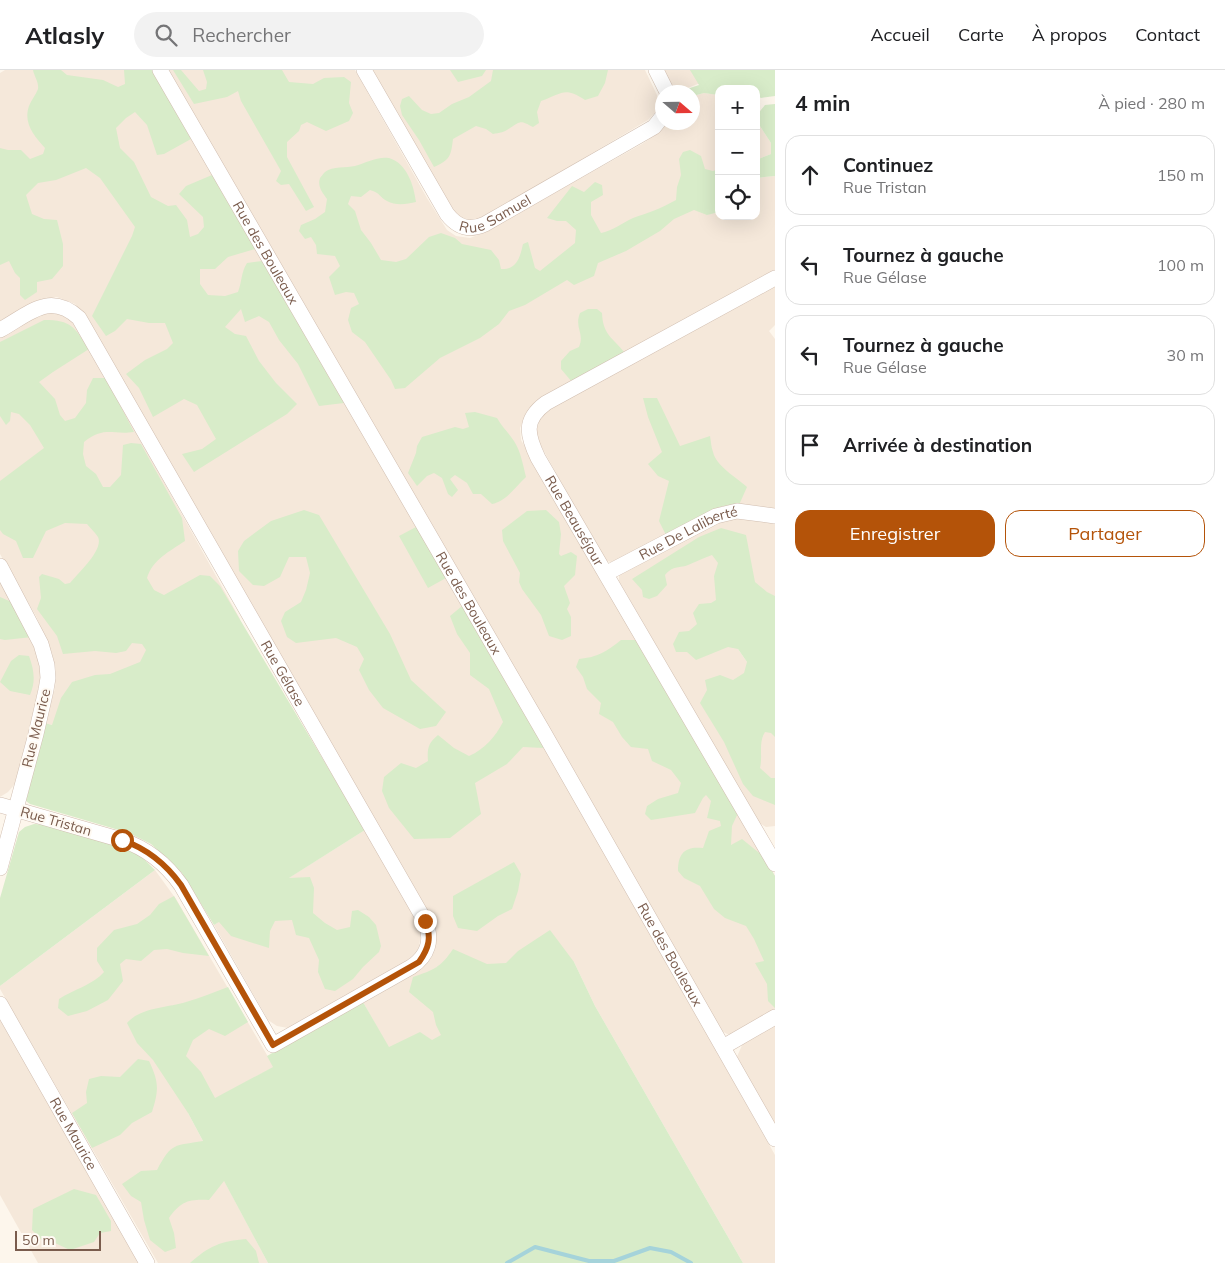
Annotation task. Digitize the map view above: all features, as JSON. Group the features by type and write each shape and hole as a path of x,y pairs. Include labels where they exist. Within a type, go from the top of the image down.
{"street":[{"name":"Rue des Bouleaux","path":"160,70 544,733 775,1139"},
{"name":"Rue Samuel","path":"364,70 447,214 459,226 468,228 477,228 485,224 655,126"},
{"path":"656,70 664,85"},
{"name":"Rue Beauséjour","path":"775,278 541,406 530,422 528,434 538,458 769,838 775,864"},
{"name":"Rue Gélase","path":"0,330 48,304 65,307 79,318 429,930 428,946 419,962 273,1045"},
{"name":"Rue De Laliberté","path":"607,573 716,516 737,511 775,516"},
{"name":"Rue Maurice","path":"0,566 41,644 45,655 48,678 36,734 7,807 0,868"},
{"name":"Rue Tristan","path":"7,807 132,843 163,865 181,885 273,1045"},
{"name":"Rue Maurice","path":"0,1004 147,1263"},
{"path":"723,1047 775,1017"}],"shaded area":[{"path":"5,70 152,70 606,855 775,1155 775,1263 743,1263 595,1006 574,962 396,1061 363,1002 435,946 85,317 75,304 57,297 39,300 0,322 0,73"},
{"path":"167,70 355,70 427,198 447,230 456,236 470,238 483,233 642,144 661,130 700,130 700,94 704,93 715,94 715,220 760,220 760,178 775,176 775,272 536,401 526,413 520,428 521,440 532,460 775,876 775,1009 733,1034 727,1034 722,1031"},
{"path":"372,70 645,70 655,91 655,113 648,120 486,216 475,220 462,219 455,214"},
{"path":"662,70 732,70 695,85 671,85"},
{"path":"760,126 771,143 771,154 760,158"},
{"path":"775,285 775,325 769,331 775,339 775,511 739,505 723,506 620,559 611,562 604,560 540,444 536,433 539,422 554,405"},
{"path":"54,311 72,320 240,619 112,742 45,723 55,688 56,670 52,653 36,616 0,554 0,336 33,317"},
{"path":"733,517 775,523 775,617 738,649 775,713 775,826 766,827 759,823 619,581 619,575 708,526"},
{"path":"0,579 26,624 40,662 40,679 20,773 14,785 0,797"},
{"path":"365,830 403,894 421,931 419,948 414,957 288,1028 277,1026 268,1020 214,925"},
{"path":"155,870 176,899 274,1067 188,1113 268,1263 158,1263 0,989 0,986"},
{"path":"0,1020 139,1263 38,1263 0,1195"},
{"path":"775,1024 775,1127 736,1059 743,1043"}],"green space":[{"path":"33,70 61,70 67,75 103,80 118,87 125,84 124,70 152,70 191,139 164,154 157,155 147,125 135,112 116,128 120,148 134,162 151,197 168,206 176,205 187,220 190,237 198,234 204,227 203,217 179,194 186,186 212,175 255,249 228,257 215,269 200,269 200,284 208,295 225,296 238,292 247,263 262,261 344,403 319,406 298,364 279,340 269,322 259,316 245,322 241,309 225,327 235,334 246,336 259,361 276,383 297,404 287,414 194,472 182,454 202,449 216,439 197,405 184,399 153,417 139,388 126,374 145,360 167,349 173,343 165,323 149,323 127,319 115,331 106,336 92,316 135,227 100,178 86,168 56,180 38,183 26,195 32,214 44,219 57,220 63,244 63,266 52,279 37,282 37,292 25,300 20,295 20,278 9,261 0,265 0,148 21,150 30,159 43,154 45,148 31,129 27,118 29,106 38,89"},
{"path":"173,70 181,70 199,91 206,89 207,82 203,70 282,70 289,82 313,84 324,78 344,77 351,82 349,103 353,113 349,121 326,131 307,122 301,125 299,131 287,142 287,157 314,207 306,211 289,184 281,185 276,181 281,171 241,101 238,91 227,97 194,104"},
{"path":"450,70 486,70 482,76 458,82"},
{"path":"493,70 608,70 605,83 598,96 585,100 567,92 541,101 537,112 539,123 533,127 521,122 504,131 493,134 486,129 476,126 453,139 447,160 434,167 402,115 400,106 402,99 409,96 422,110 431,114 439,113 452,104 469,97 491,81"},
{"path":"690,70 775,70 775,96 760,97 760,85 715,85 715,95 700,94 699,85"},
{"path":"775,104 775,176 760,178 760,158 771,154 771,143 760,126 760,111 765,105"},
{"path":"690,150 701,156 705,169 715,170 715,213 707,215 694,210 674,219 660,231 626,251 598,263 594,276 574,285 567,280 525,305 509,311 499,324 480,338 440,358 405,388 395,389 365,342 352,332 348,320 351,308 359,304 354,293 346,292 335,295 329,277 340,266 335,256 317,254 316,245 311,237 305,239 299,231 301,225 325,212 327,199 319,184 320,178 325,172 336,168 355,166 376,159 389,158 401,165 405,170 411,182 416,202 394,204 370,190 361,197 351,196 348,204 355,211 361,230 381,260 396,262 406,259 429,237 441,233 455,238 462,244 491,250 499,260 501,269 511,267 517,262 523,244 528,242 535,268 540,271 575,243 576,230 566,221 547,218 572,186 584,192 595,182 602,185 603,195 591,202 591,215 601,233 605,232 676,200 677,187 681,175 679,159 683,152"},
{"path":"588,309 597,309 602,313 606,331 625,353 572,382 561,369 561,361 570,351 579,347 581,338 578,318 580,313"},
{"path":"44,320 67,323 76,330 89,349 39,382 55,399 60,415 65,421 75,418 86,403 87,390 93,378 106,378 134,432 108,432 91,437 84,442 83,454 86,466 96,474 103,487 110,487 121,475 123,445 131,443 141,444 182,518 185,541 162,556 149,572 147,578 154,590 164,595 200,575 210,576 220,586 365,830 289,878 310,877 314,888 313,913 337,930 350,927 352,911 358,910 369,917 376,925 381,946 379,952 353,979 335,991 325,989 318,972 319,960 309,938 296,935 292,920 275,921 270,931 269,948 231,936 219,922 214,925 182,873 151,844 129,833 30,804 26,801 45,723 52,725 61,698 72,682 95,675 110,674 140,662 146,650 142,644 132,643 126,651 116,653 95,651 63,654 57,636 37,609 41,598 39,577 42,574 59,579 65,584 70,583 94,555 99,542 98,537 87,524 65,523 46,531 33,558 23,558 16,541 3,534 0,530 0,481 44,448 30,425 19,414 11,412 10,421 6,425 0,416 0,342"},
{"path":"643,398 657,398 680,446 710,436 712,450 718,462 747,487 739,505 723,506 666,535 659,521 669,481 658,476 648,464 662,452 648,417"},
{"path":"475,412 497,418 516,445 522,459 526,477 506,497 492,504 481,494 473,494 467,483 455,475 450,479 458,490 452,497 448,494 442,478 434,473 427,476 417,486 408,473 422,437 455,427 463,429 469,427 465,413"},
{"path":"304,510 319,515 390,634 411,680 446,712 436,726 420,729 383,708 369,690 359,670 364,659 357,647 336,638 296,643 287,637 281,621 285,612 301,602 306,590 310,573 306,557 289,557 280,577 264,586 253,585 239,571 238,551 244,541 271,521"},
{"path":"546,510 559,522 561,534 559,554 561,556 571,552 577,556 575,575 564,586 570,603 567,609 571,617 571,636 562,640 549,636 541,615 522,589 519,582 520,573 503,541 502,530 527,511"},
{"path":"416,527 446,578 428,588 399,536"},
{"path":"721,528 746,535 755,582 775,596 775,737 771,733 765,732 763,736 760,768 771,778 775,778 775,805 753,796 743,784 724,742 700,703 707,690 705,680 720,675 733,680 744,673 747,662 738,649 728,647 696,660 687,652 676,652 673,644 679,632 689,631 697,624 693,613 699,604 711,603 716,600 714,576 718,563 712,555 671,570 665,575 667,585 657,596 649,599 643,597 642,590 632,579 699,537"},
{"path":"0,597 14,603 32,637 0,639"},
{"path":"462,606 544,748 523,747 507,764 475,783 481,814 450,838 414,839 389,808 382,791 384,777 401,763 416,768 428,761 429,746 438,735 454,748 469,756 489,742 503,722 489,689 470,675 470,653 457,634 450,616"},
{"path":"621,640 637,640 738,813 732,826 731,845 742,839 763,856 775,876 775,1008 768,1001 767,984 755,963 764,961 746,926 725,918 714,909 700,886 684,878 678,871 681,855 692,848 703,848 709,831 721,826 720,821 707,818 711,801 706,795 695,813 651,820 645,814 647,806 658,799 678,793 681,783 671,770 652,761 648,749 631,747 613,722 599,714 601,703 587,689 583,677 576,667 579,659 602,653"},
{"path":"19,655 29,656 32,666 34,680 30,695 10,691 0,682 11,661"},
{"path":"34,824 48,825 129,849 144,859 155,870 0,986 0,898 19,832 25,827"},
{"path":"514,862 521,874 512,909 498,916 477,931 458,928 453,916 453,896"},
{"path":"174,896 209,956 167,949 154,950 141,961 126,959 120,964 123,981 108,1000 87,1011 68,1016 58,1008 59,999 89,984 104,972 97,961 97,948 114,930 137,924 150,915 159,904"},
{"path":"550,930 574,962 595,1006 743,1263 268,1263 224,1181 209,1200 186,1202 169,1218 176,1248 165,1252 150,1240 141,1202 131,1196 122,1184 141,1171 157,1170 166,1154 175,1147 203,1141 188,1113 153,1060 137,1043 127,1023 133,1018 147,1011 186,1002 228,987 248,1022 225,1036 209,1029 193,1040 186,1056 201,1072 215,1098 273,1067 267,1056 363,1002 389,1047 420,1032 432,1040 441,1035 433,1012 409,992 413,977 436,967 445,960 453,949 487,964 506,963 518,951"},
{"path":"138,1059 149,1061 155,1075 157,1092 152,1112 132,1123 120,1135 92,1148 72,1113 87,1103 86,1092 89,1079 101,1076 120,1077"},
{"path":"74,1189 96,1195 111,1221 111,1231 100,1233 94,1242 70,1250 55,1243 42,1240 32,1230 33,1209"},
{"path":"246,1239 256,1251 259,1263 190,1263 203,1252 216,1245"}],"waterway":[{"path":"507,1263 535,1247 589,1261 614,1261 650,1248 671,1252 691,1263"}],"route":[{"path":"122,840 141,848 173,874 273,1045 419,962 425,954 430,939 425,921"}]}
